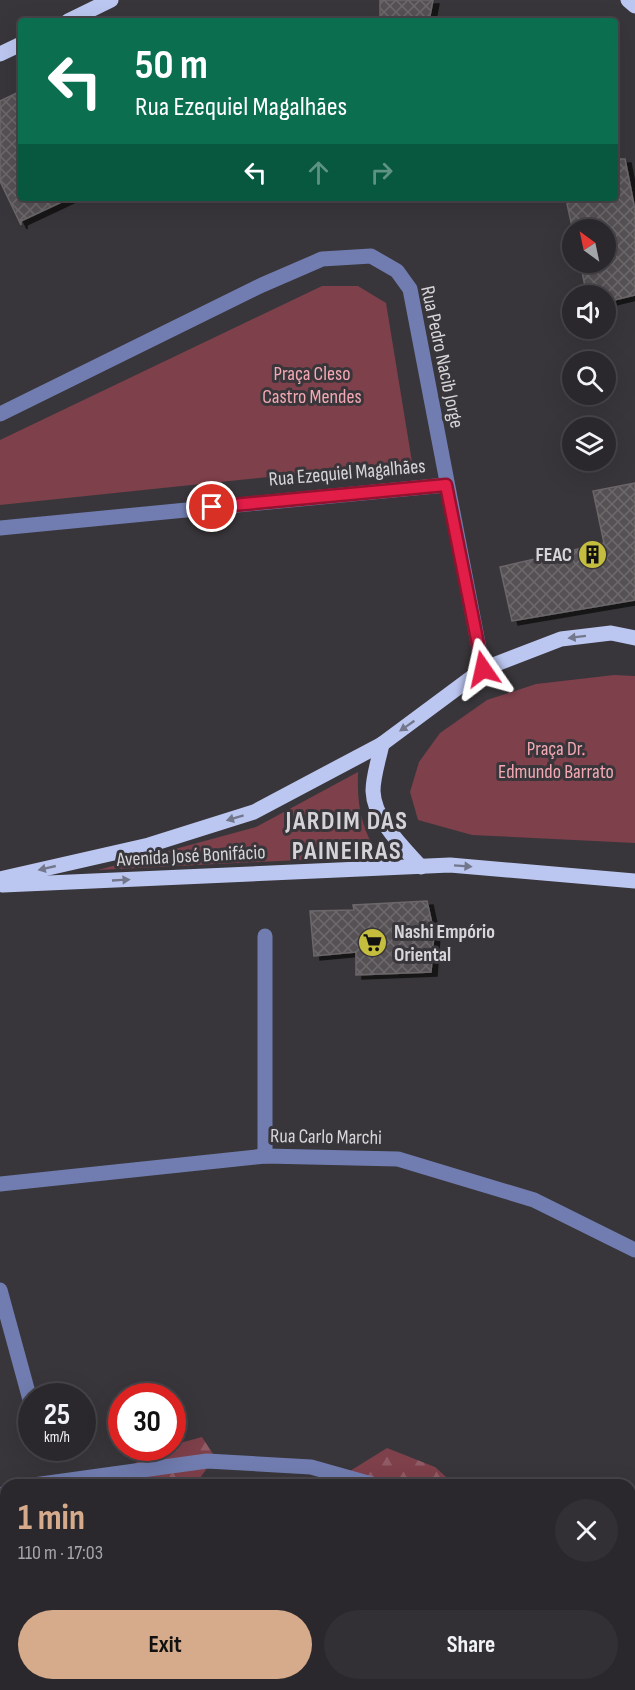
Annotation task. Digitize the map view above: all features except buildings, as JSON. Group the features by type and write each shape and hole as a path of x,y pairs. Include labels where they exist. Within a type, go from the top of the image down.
{"main road":[{"path":"74,18 111,0"},
{"path":"628,0 635,6"},
{"path":"0,54 18,45"},
{"path":"0,879 149,845 254,812 381,744 483,669 561,639 611,633 635,638"},
{"path":"381,744 373,792 380,815 398,842 421,867"},
{"name":"Avenida José Bonifácio","path":"0,886 450,865 635,881"}],"street":[{"name":"Rua Pedro Nacib Jorge","path":"0,414 262,285 322,259 371,256 397,271 410,290 483,669"},
{"name":"Rua Ezequiel Magalhães","path":"0,528 446,485"},
{"path":"265,936 266,1156"},
{"name":"Rua Carlo Marchi","path":"0,1184 266,1156 398,1160 534,1200 635,1250"},
{"path":"0,1290 25,1383"},
{"path":"76,1479 207,1461 311,1467 354,1479"}],"green space":[{"name":"Praça Cleso Castro Mendes","path":"322,286 358,286 386,303 412,462 0,505 0,440"},
{"name":"Praça Dr. Edmundo Barrato","path":"614,675 635,676 635,843 472,835 418,820 410,792 419,762 440,733 487,700 536,684"},
{"path":"358,772 361,816 378,856 98,870 256,827"},
{"path":"202,1437 215,1457 199,1479 110,1479 139,1461 186,1461 186,1441"},
{"path":"387,1448 435,1467 448,1479 354,1479 350,1471"}],"place":[{"name":"FEAC","path":"593,555"},
{"name":"Nashi Empório Oriental","path":"373,943"}],"district":[{"name":"JARDIM DAS PAINEIRAS","path":"347,836"}],"route":[{"path":"212,507 446,485 483,669"}]}
